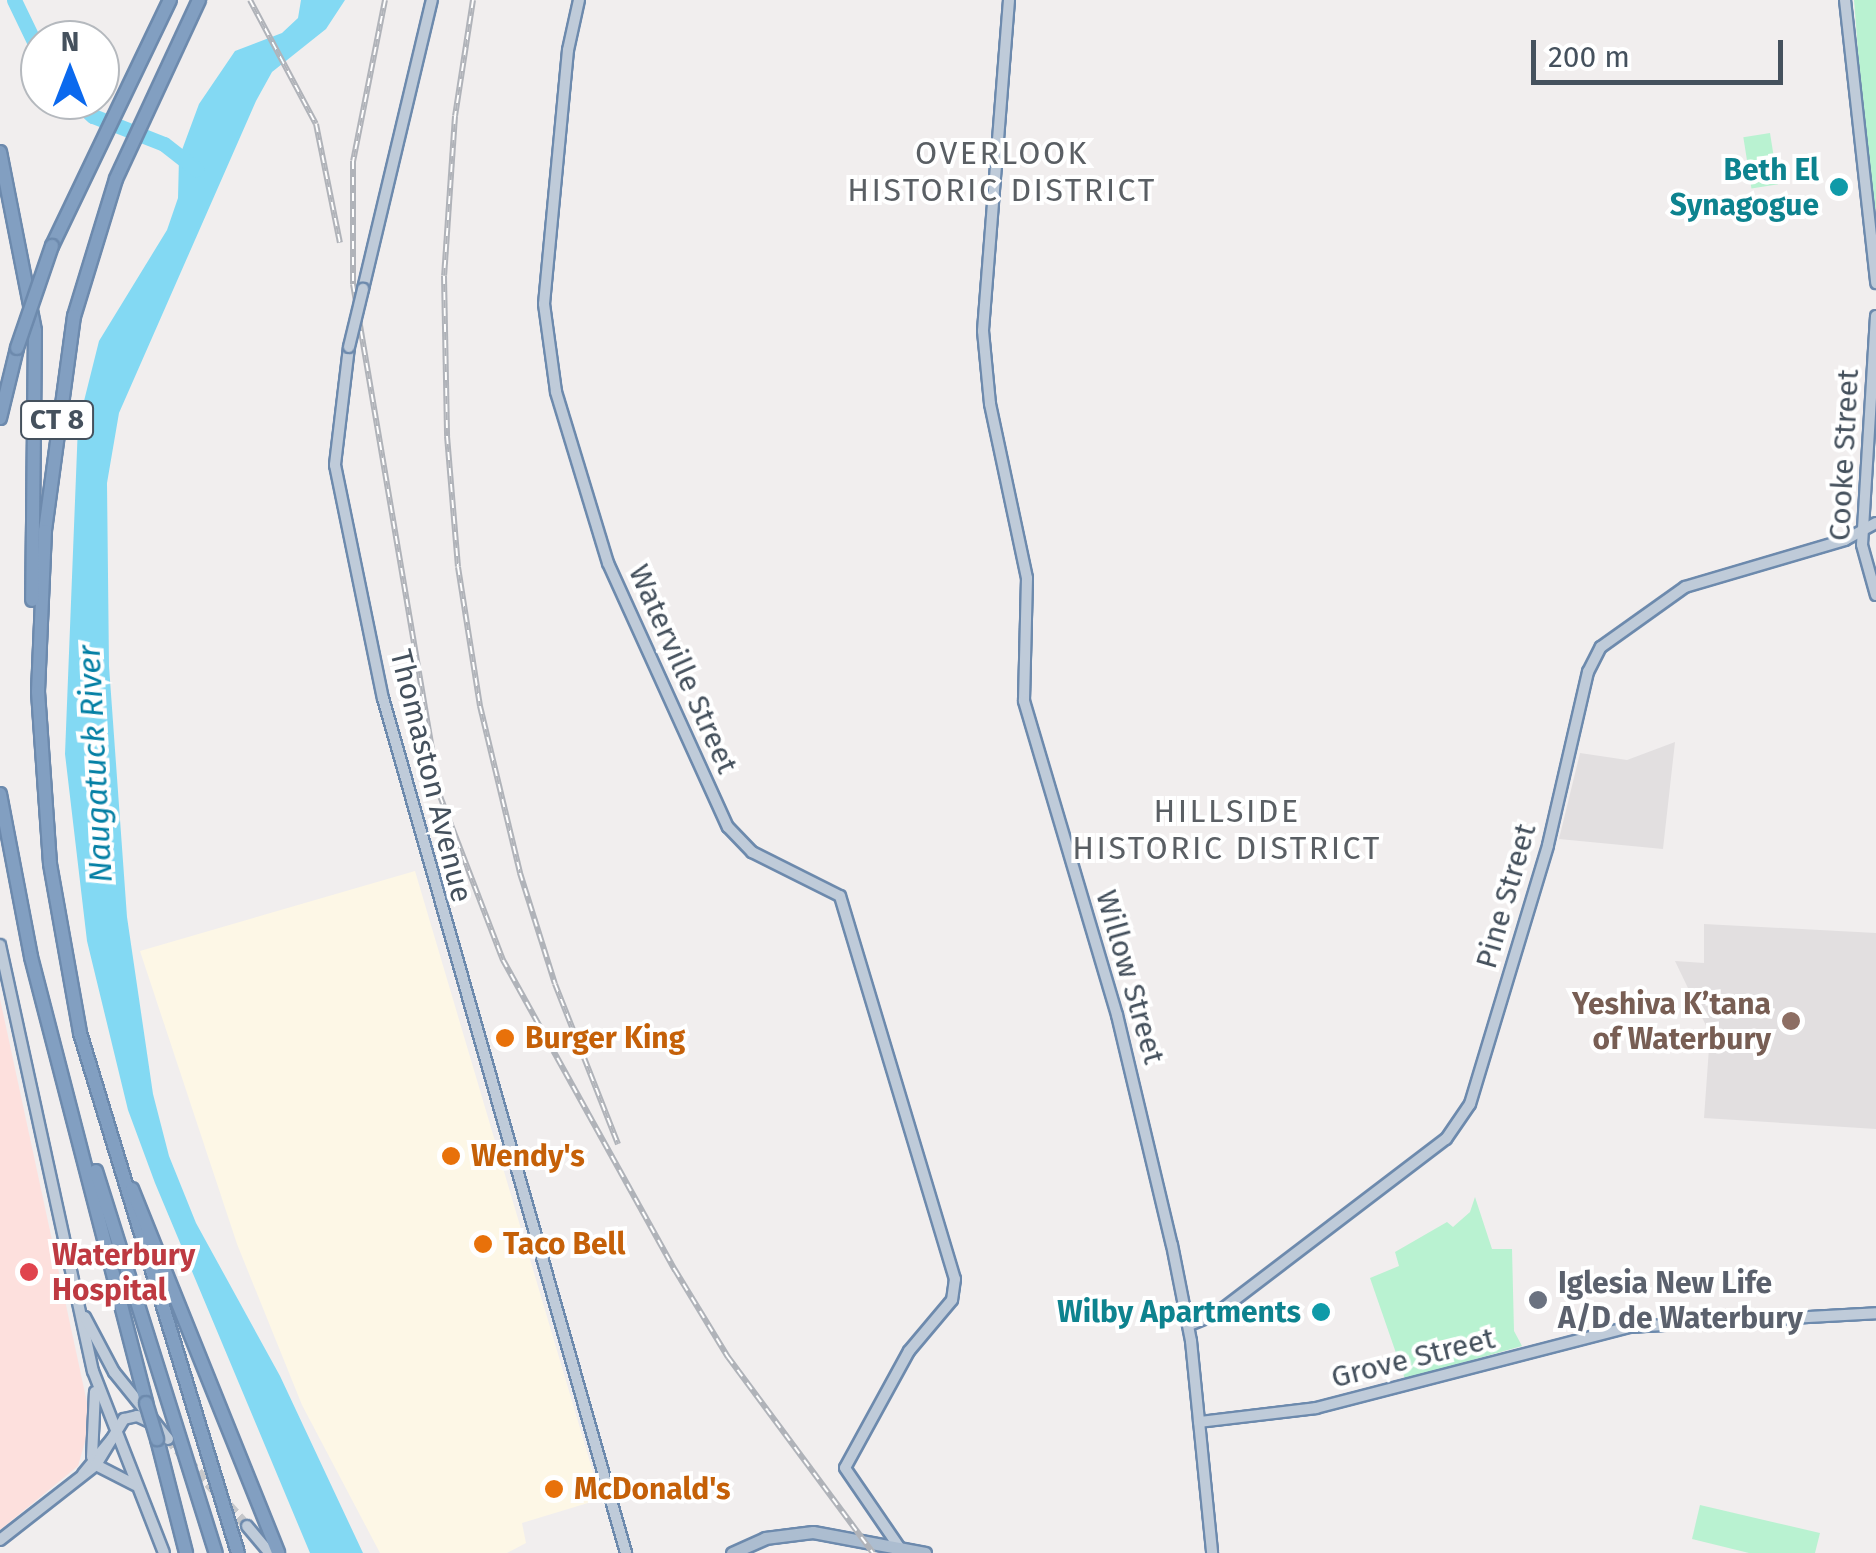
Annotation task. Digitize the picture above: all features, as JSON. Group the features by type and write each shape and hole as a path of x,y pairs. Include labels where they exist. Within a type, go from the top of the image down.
{"highway":[{"name":"CT 8","path":"0,418 16,348 52,246 170,0"},
{"name":"CT 8","path":"199,0 125,156 88,259 64,372 44,550 38,692 50,864 90,1074 239,1553"},
{"path":"0,152 35,330 32,606 38,692"},
{"path":"0,794 21,914 146,1402 161,1435 186,1553"},
{"path":"90,1074 278,1553"},
{"path":"65,1084 216,1553"}],"main road":[{"path":"732,1553 765,1538 813,1532 924,1553"}],"street":[{"name":"Thomaston Avenue","path":"432,0 349,347 335,465 383,698 626,1553"},
{"name":"Waterville Street","path":"580,0 568,50 544,304 556,392 613,576 731,831 752,852 840,896 955,1285 952,1300 904,1359 845,1468 899,1547"},
{"name":"Willow Street","path":"1009,0 983,344 1027,578 1024,701 1117,1016 1189,1325 1212,1553"},
{"path":"1845,0 1876,282"},
{"name":"Cooke Street","path":"1876,316 1863,532 1876,595"},
{"name":"Pine Street","path":"1189,1325 1210,1318 1441,1143 1470,1104 1548,845 1588,672 1601,647 1685,588 1863,532 1876,523"},
{"path":"0,945 93,1371 164,1553"},
{"path":"74,1288 106,1361 161,1435"},
{"name":"Grove Street","path":"1199,1422 1316,1408 1622,1328 1876,1313"},
{"path":"93,1371 98,1424 94,1461"},
{"path":"0,1540 83,1474 130,1416 161,1435"},
{"path":"94,1461 138,1490"},
{"path":"247,1526 270,1553"}],"shaded area":[{"path":"1675,742 1663,849 1559,839 1580,753 1627,760"},
{"path":"415,871 601,1499 522,1523 526,1543 507,1553 380,1553 302,1405 237,1244 140,951"},
{"name":"Yeshiva K’tana of Waterbury","path":"1704,924 1876,933 1876,1129 1704,1118 1710,1034 1675,961 1704,963"},
{"name":"Waterbury Hospital","path":"0,999 91,1421 78,1466 0,1530"}],"green space":[{"path":"1854,0 1876,0 1876,214 1864,127"},
{"path":"1770,133 1778,184 1751,189 1743,137"},
{"path":"1475,1197 1492,1249 1512,1249 1514,1331 1522,1346 1405,1379 1370,1278 1399,1266 1395,1252 1447,1222 1453,1227 1470,1212"},
{"path":"1700,1505 1820,1533 1815,1553 1749,1553 1692,1539"}],"water":[{"name":"Naugatuck River","path":"301,0 345,0 326,29 272,72 256,101 119,413 107,483 109,666 127,917 153,1094 169,1156 196,1223 280,1376 363,1553 310,1553 155,1183 128,1110 87,941 65,754 78,425 99,341 167,230 178,198 179,158 199,104 235,51 282,33 298,18"}],"waterway":[{"path":"14,0 24,20"},
{"path":"103,120 164,144 196,169"}],"tunnel":[{"path":"168,1439 247,1526"}],"railway":[{"path":"250,0 316,124 340,243"},
{"path":"385,0 353,161 353,284 440,796 503,960 675,1270 728,1357 873,1553"},
{"path":"473,0 455,116 444,276 447,436 458,567 480,706 520,873 555,984 618,1144"}],"place":[{"name":"Beth El Synagogue","path":"1839,187"},
{"name":"Yeshiva K’tana of Waterbury","path":"1791,1021"},
{"name":"Burger King","path":"505,1038"},
{"name":"Wendy's","path":"451,1156"},
{"name":"Taco Bell","path":"483,1244"},
{"name":"Waterbury Hospital","path":"29,1272"},
{"name":"Iglesia New Life A/D de Waterbury","path":"1538,1300"},
{"name":"Wilby Apartments","path":"1321,1312"},
{"name":"McDonald's","path":"554,1489"}],"district":[{"name":"OVERLOOK HISTORIC DISTRICT","path":"1002,172"},
{"name":"HILLSIDE HISTORIC DISTRICT","path":"1227,830"}]}
